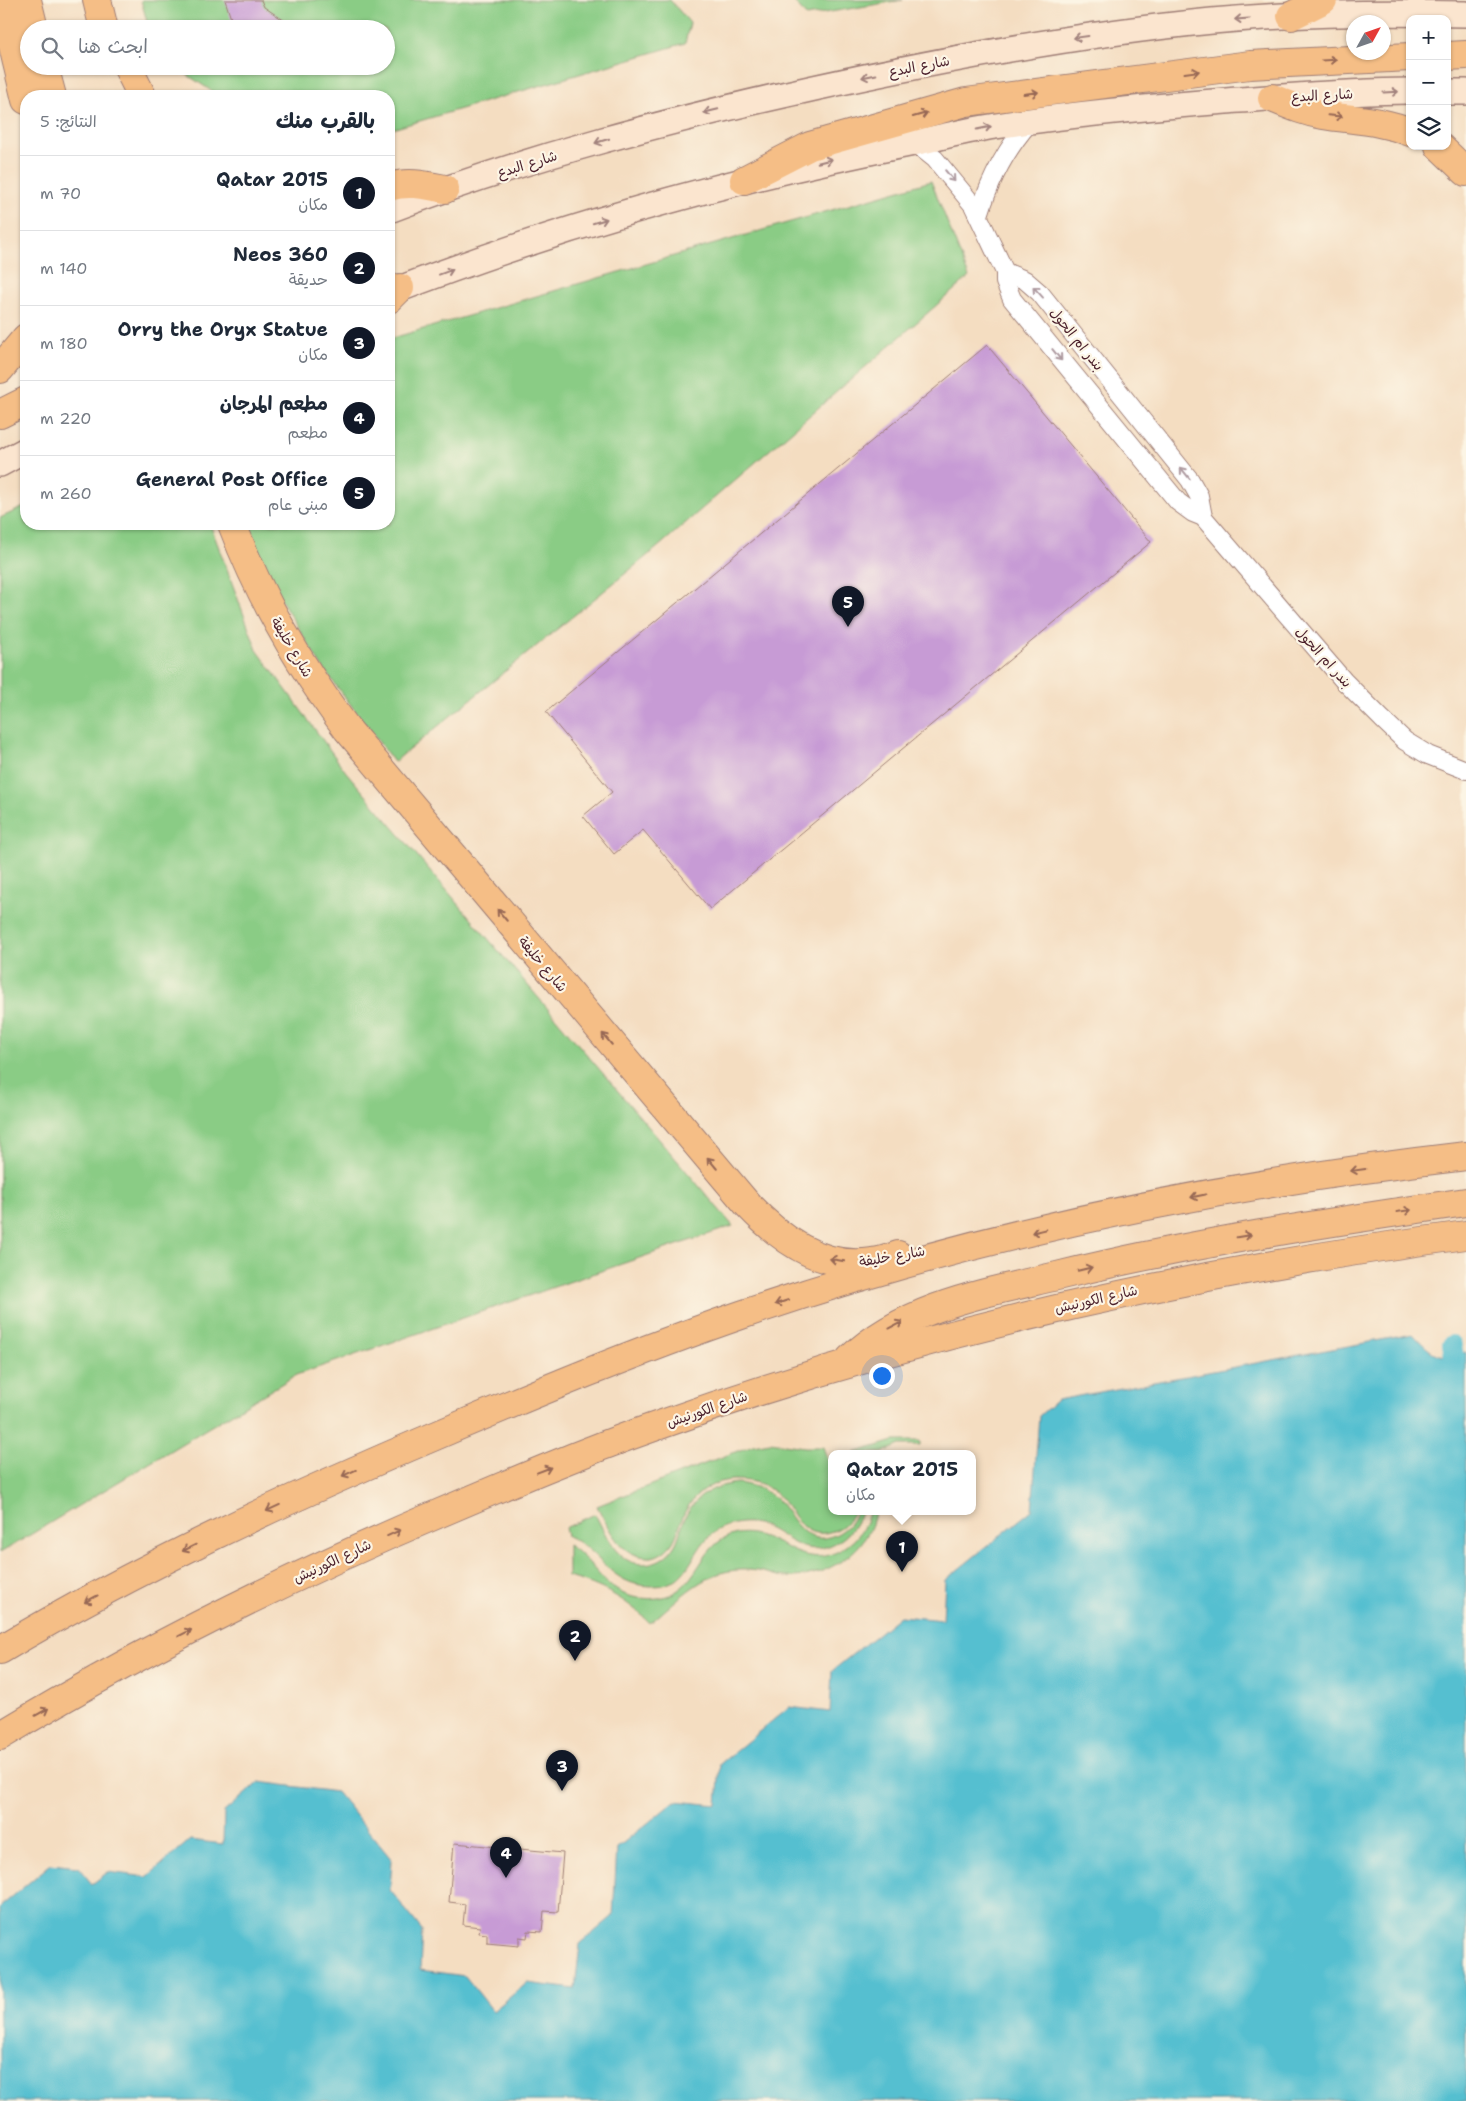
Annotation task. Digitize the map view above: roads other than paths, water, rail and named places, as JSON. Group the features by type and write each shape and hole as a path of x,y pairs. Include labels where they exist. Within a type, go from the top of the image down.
{"main road":[{"path":"2,0 24,90"},
{"path":"27,0 32,20"},
{"path":"97,0 102,20"},
{"path":"1291,16 1323,0"},
{"name":"شارع البدع","path":"395,208 445,188 648,126 908,68 1032,44 1214,21 1390,12 1466,14"},
{"path":"1451,56 1466,55"},
{"path":"744,180 810,146 966,102 1250,65 1406,57"},
{"path":"46,75 50,90"},
{"path":"116,75 120,90"},
{"path":"132,75 139,90"},
{"name":"شارع البدع","path":"395,292 490,256 612,217 744,180 848,155 995,126 1094,112 1272,98 1406,92"},
{"path":"1451,92 1466,92"},
{"path":"1272,98 1295,108 1323,115 1381,122 1406,131"},
{"path":"1443,150 1466,172"},
{"path":"395,186 414,183 445,188"},
{"path":"0,369 20,345"},
{"path":"0,375 20,364"},
{"path":"0,414 20,404"},
{"path":"0,464 20,453"},
{"name":"شارع خليفة","path":"234,530 245,558 275,620 311,680 347,729 761,1219 775,1232 805,1251 838,1261 872,1262 921,1250 954,1251"},
{"path":"1406,1162 1466,1140"},
{"path":"0,1650 134,1576 232,1526 348,1473 511,1403 743,1315 954,1251 1213,1193 1406,1162 1466,1156"},
{"path":"843,1365 862,1347 911,1317 947,1304 1002,1289 1119,1261 1238,1237 1466,1202"},
{"name":"شارع الكورنيش","path":"0,1736 108,1675 225,1613 398,1531 645,1430 843,1365 1000,1322 1132,1291 1319,1256 1466,1235"}],"street":[{"path":"979,215 993,176 1010,147 1031,121"},
{"name":"بندر ام الحول","path":"915,142 952,177 979,215 1005,272 1008,290 1019,308 1178,502 1203,517 1344,681 1405,741 1428,755 1466,770"},
{"name":"بندر ام الحول","path":"1005,272 1024,280 1040,293 1190,480 1199,496 1203,517"}],"water":[{"path":"1413,1334 1436,1354 1449,1356 1466,1352 1466,2101 0,2101 0,1907 51,1864 78,1867 92,1884 108,1872 147,1877 190,1840 223,1844 224,1812 259,1782 337,1792 392,1860 390,1890 422,1930 420,1970 465,1976 493,2011 527,1983 575,1989 580,1944 613,1916 617,1848 675,1801 717,1805 720,1764 789,1707 830,1712 832,1671 900,1616 943,1620 945,1580 1032,1510 1039,1416 1057,1400"}],"waterway":[{"path":"1452,1345 1454,1356"}],"place":[{"name":"General Post Office","path":"848,627"},
{"name":"Qatar 2015","path":"902,1572"},
{"name":"Neos 360","path":"575,1661"},
{"name":"Orry the Oryx Statue","path":"562,1791"},
{"name":"مطعم المرجان","path":"506,1878"}]}
